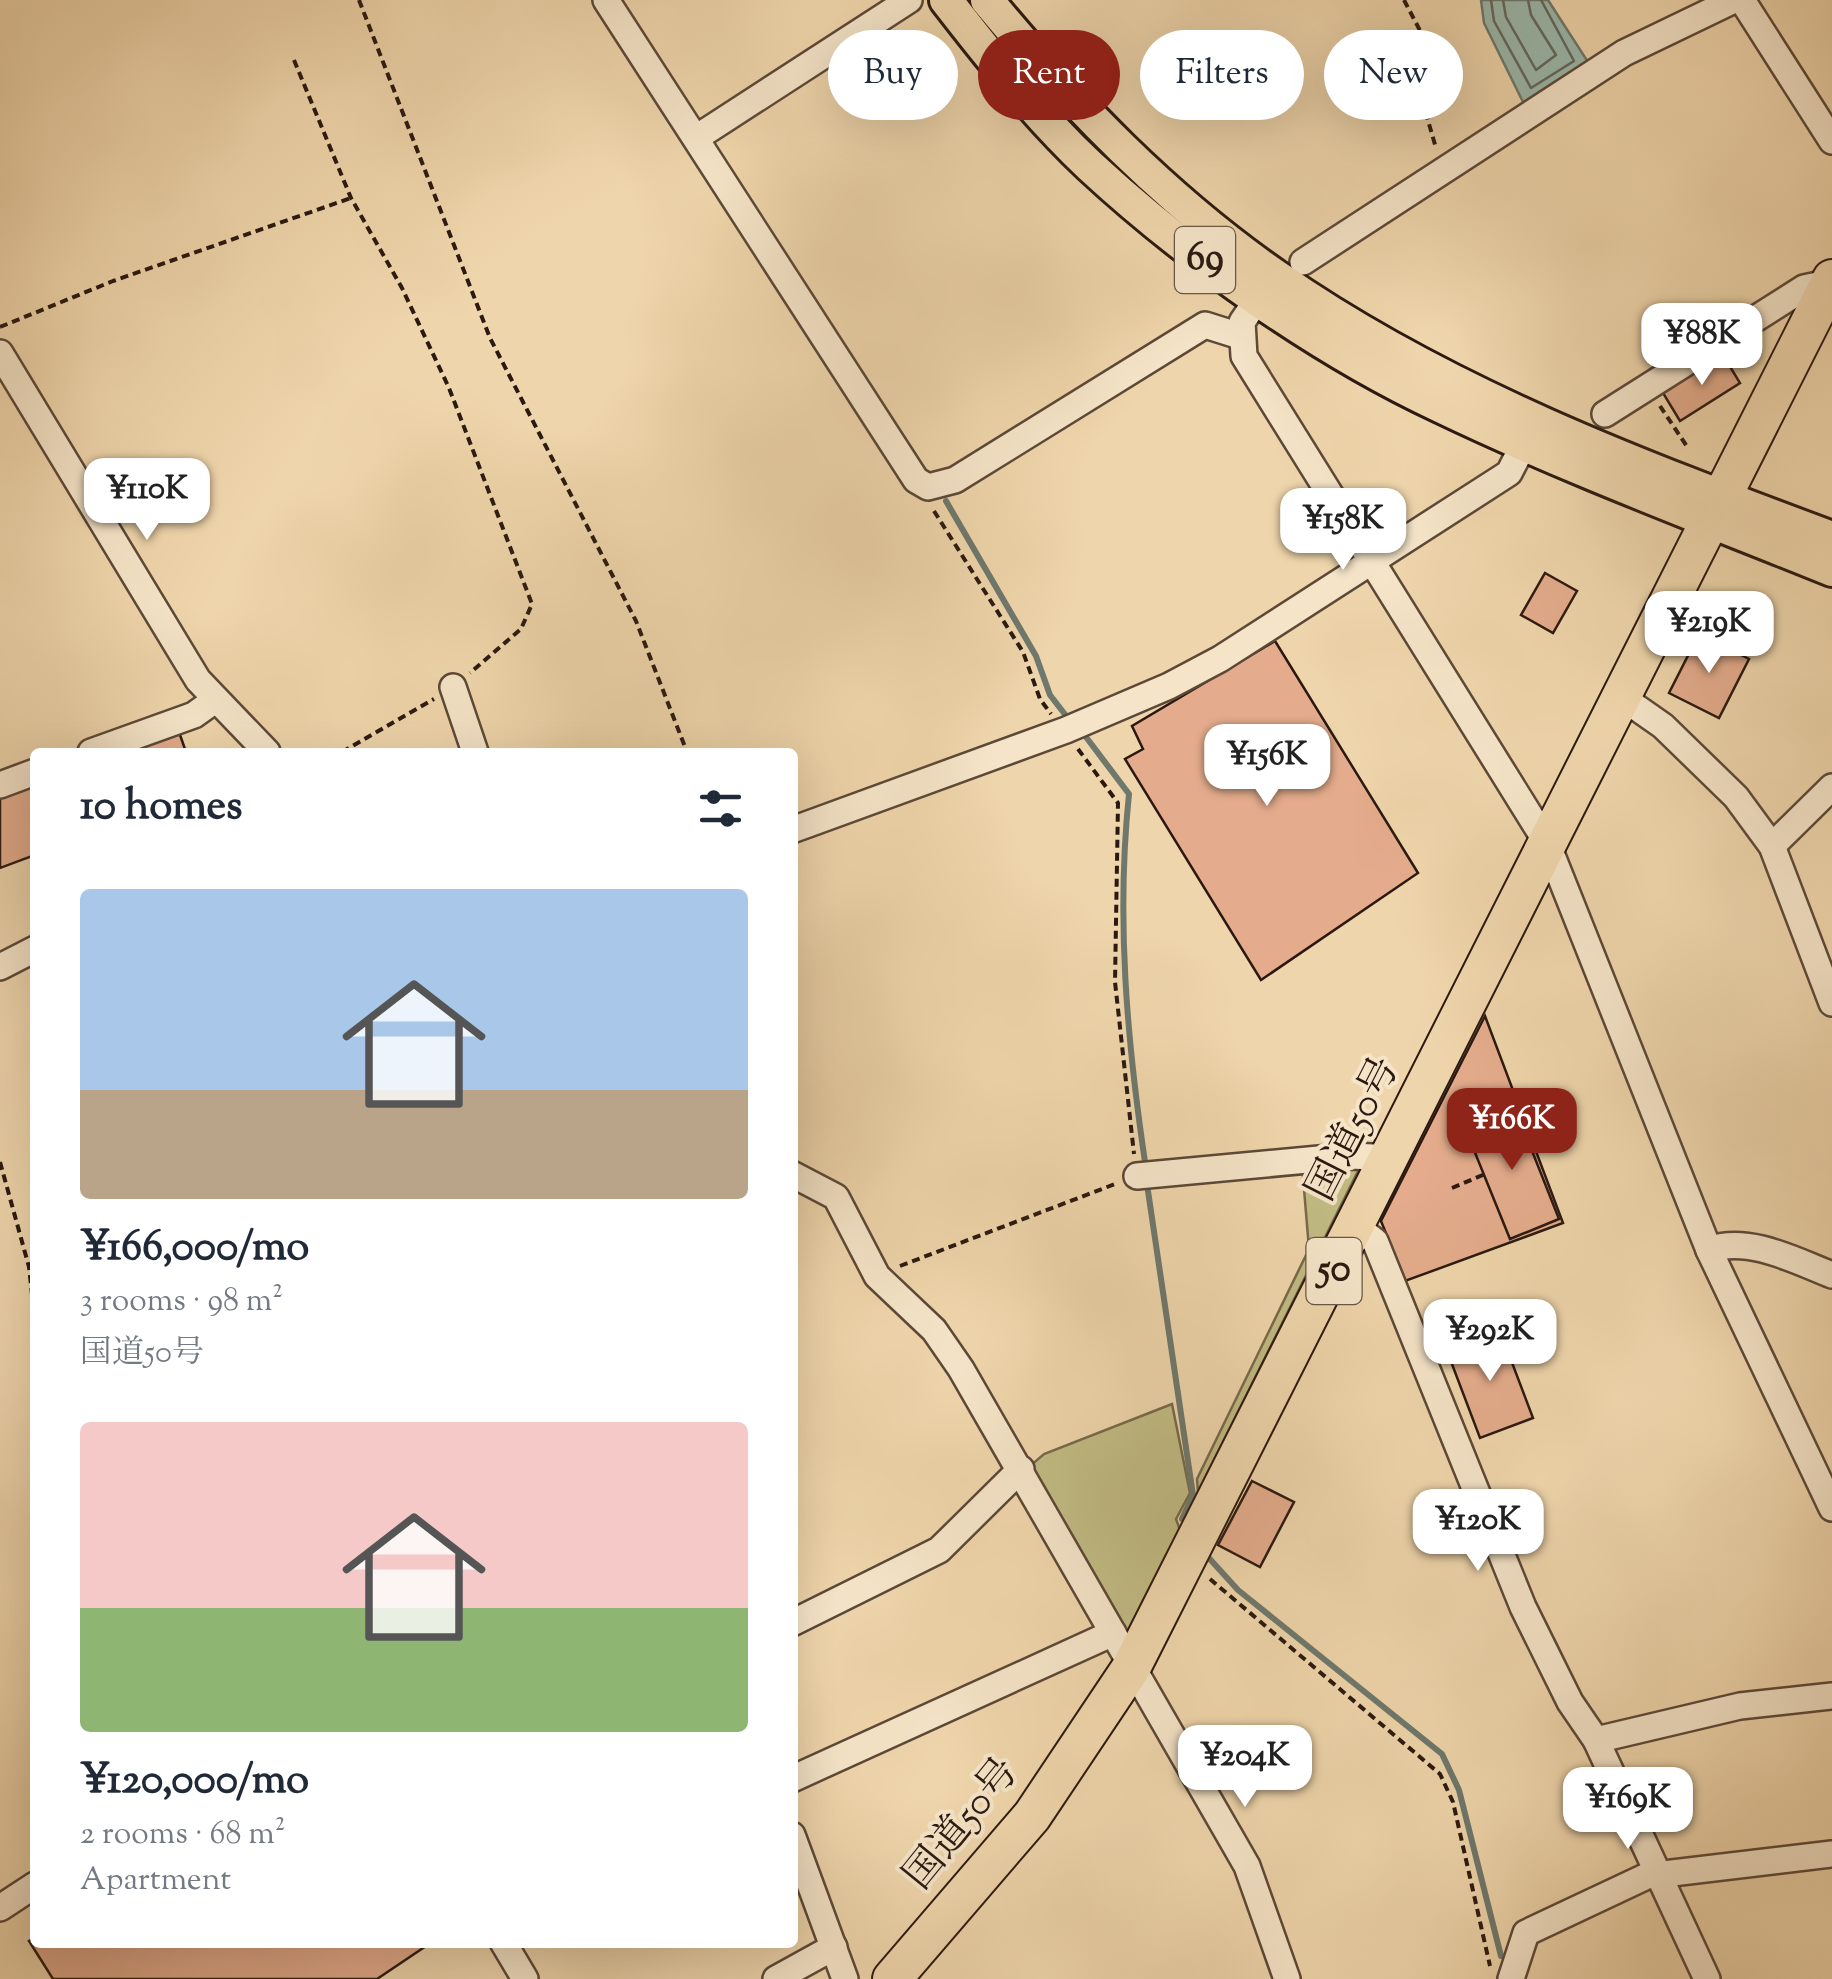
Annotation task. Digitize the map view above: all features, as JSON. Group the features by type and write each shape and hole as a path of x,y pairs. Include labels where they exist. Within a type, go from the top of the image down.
{"highway":[{"name":"国道50号","path":"892,1979 1032,1816 1131,1668 1386,1170 1829,284"}],"main road":[{"name":"69","path":"946,0 1043,118 1090,166 1200,256 1373,371 1524,444 1718,510 1832,538"},
{"name":"69","path":"986,0 1062,90 1200,219 1278,277 1385,345 1832,570"}],"street":[{"path":"606,0 916,480 928,487 955,480 1205,325 1240,336"},
{"path":"696,138 908,0"},
{"path":"1303,262 1624,53 1734,0"},
{"path":"1742,0 1832,141"},
{"path":"1606,414 1804,288 1829,284"},
{"path":"1259,297 1242,322 1244,356 1369,563 1547,843 1709,1250 1832,1508"},
{"path":"0,354 198,680 263,748"},
{"path":"798,828 1066,730 1220,659 1509,473 1524,444"},
{"path":"453,688 474,748"},
{"path":"1623,698 1663,726 1736,797 1772,846 1832,1002"},
{"path":"101,748 194,715 215,700"},
{"path":"0,785 30,774"},
{"path":"1772,846 1832,786"},
{"path":"0,968 30,952"},
{"path":"1137,1176 1351,1156 1373,1157 1386,1170"},
{"path":"798,1177 836,1197 877,1276 948,1348 1022,1469 1131,1668 1247,1866 1287,1979"},
{"path":"1357,1227 1375,1241 1522,1607 1570,1702 1596,1740 1706,1979"},
{"path":"1709,1250 1726,1246 1763,1250 1832,1274"},
{"path":"798,1620 940,1550 1022,1469"},
{"path":"798,1776 1113,1633"},
{"path":"1596,1740 1740,1706 1832,1696"},
{"path":"798,1852 846,1979"},
{"path":"1511,1979 1526,1933 1621,1884 1657,1874 1832,1854"},
{"path":"0,1908 30,1889"},
{"path":"776,1979 834,1947"},
{"path":"506,1948 524,1979"}],"path":[{"path":"359,0 490,338 636,621 684,748"},
{"path":"1404,0 1426,42 1426,118 1447,170"},
{"path":"294,60 351,198 402,288 449,388 532,604 530,617 521,629 453,688 349,748"},
{"path":"0,327 113,281 351,198"},
{"path":"1647,387 1688,448"},
{"path":"877,1276 1137,1176 1114,982 1118,802 1040,699 1023,652 916,480"},
{"path":"0,1162 30,1283"},
{"path":"1452,1188 1484,1174"},
{"path":"1188,1560 1440,1774 1453,1802 1494,1979"}],"shaded area":[{"path":"1302,1165 1360,1167 1198,1492 1197,1479 1309,1249"},
{"path":"1172,1404 1190,1493 1176,1519 1180,1530 1128,1631 1114,1618 1030,1466 1044,1454"}],"water":[{"path":"1481,0 1548,0 1590,65 1524,104 1484,23"}],"building":[{"path":"1723,355 1740,383 1680,421 1663,393"},
{"path":"1545,573 1577,591 1553,633 1521,615"},
{"path":"1699,634 1749,659 1719,718 1669,693"},
{"path":"1275,641 1418,873 1261,980 1125,759 1143,749 1132,726"},
{"path":"179,732 185,748 134,748"},
{"path":"30,787 30,857 0,868 0,798"},
{"path":"1485,1016 1563,1223 1405,1281 1381,1221"},
{"path":"1515,1108 1559,1219 1510,1239 1465,1128"},
{"path":"1500,1331 1533,1418 1480,1438 1447,1351"},
{"path":"1252,1481 1294,1502 1260,1567 1218,1545"},
{"path":"33,1948 423,1948 377,1979 53,1979"}],"waterway":[{"path":"946,501 1036,656 1050,695 1067,717"},
{"path":"1086,737 1129,794 1123,887 1125,979 1145,1162"},
{"path":"1148,1191 1193,1495 1182,1519"},
{"path":"1208,1557 1238,1590 1442,1754 1459,1790 1501,1956"}]}
